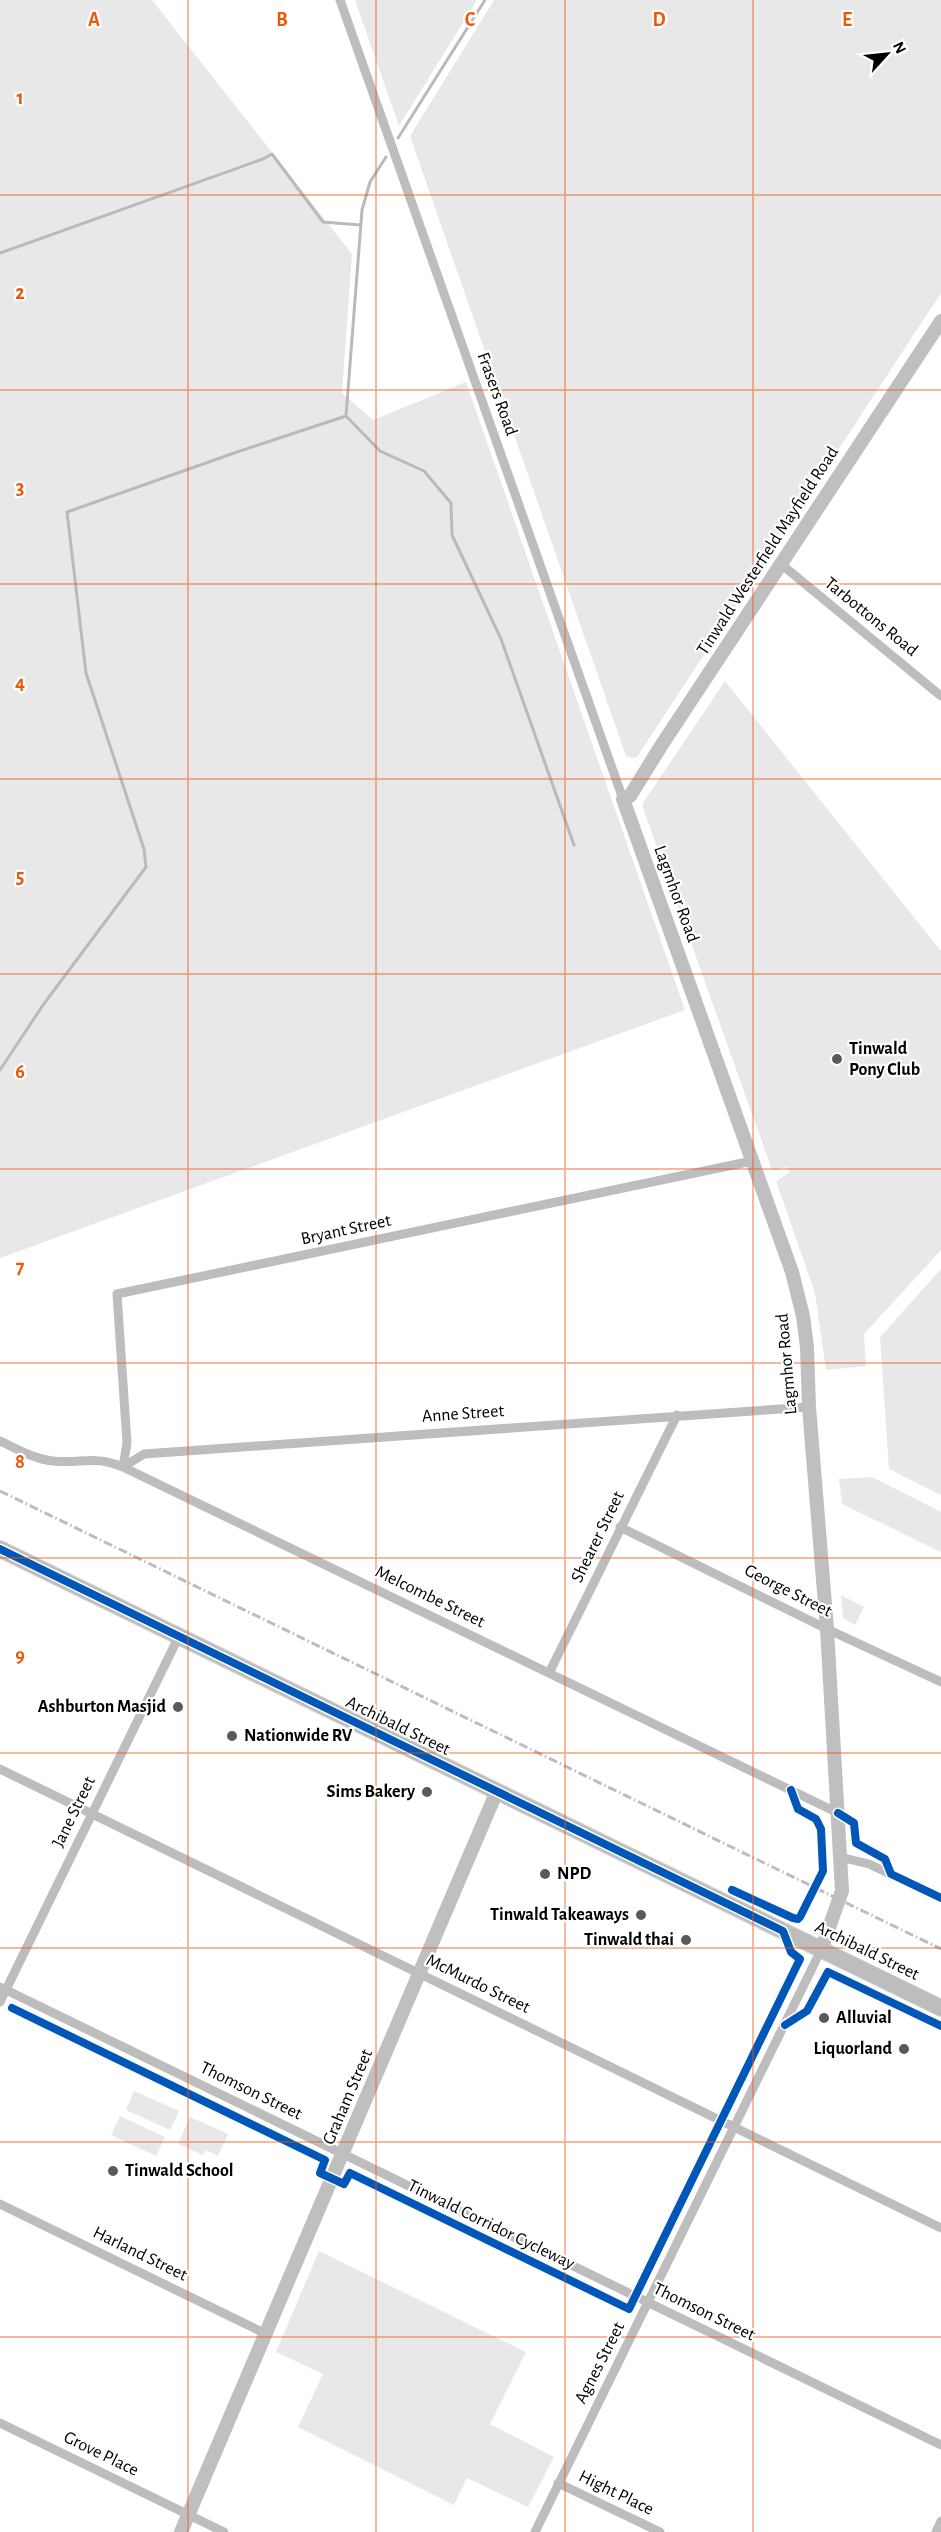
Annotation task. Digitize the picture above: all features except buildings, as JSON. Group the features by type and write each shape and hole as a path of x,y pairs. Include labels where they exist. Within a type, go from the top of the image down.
{"highway":[{"name":"Archibald Street","path":"0,1549 941,2008"}],"street":[{"name":"Frasers Road","path":"340,0 623,799"},
{"name":"Tinwald Westerfield Mayfield Road","path":"623,799 630,796 941,321"},
{"name":"Tarbottons Road","path":"781,564 941,696"},
{"name":"Lagmhor Road","path":"623,799 798,1294 807,1347 809,1407 840,1857 841,1899 822,1950"},
{"name":"Bryant Street","path":"123,1467 127,1443 117,1294 752,1161"},
{"name":"Anne Street","path":"123,1467 144,1454 809,1407"},
{"name":"Shearer Street","path":"549,1674 677,1415"},
{"name":"Melcombe Street","path":"0,1441 50,1461 100,1460 123,1467 838,1813"},
{"name":"George Street","path":"620,1527 826,1629 941,1682"},
{"name":"Jane Street","path":"0,2002 3,1988 179,1636"},
{"name":"McMurdo Street","path":"0,1769 941,2228"},
{"name":"Graham Street","path":"181,2532 497,1791"},
{"path":"840,1857 869,1864 941,1898"},
{"name":"Agnes Street","path":"535,2532 822,1950"},
{"name":"Thomson Street","path":"3,1988 941,2445"},
{"name":"Harland Street","path":"0,2204 266,2334"},
{"name":"Grove Place","path":"0,2423 224,2532"},
{"name":"Hight Place","path":"558,2483 660,2532"},
{"path":"936,2532 941,2522"}],"shaded area":[{"path":"0,0 152,0 352,254 342,393 373,420 466,382 685,1010 0,1258"},
{"path":"355,0 477,0 399,126"},
{"path":"494,0 941,0 941,293 637,757 632,758 626,756 410,136"},
{"name":"Tinwald Pony Club","path":"725,681 941,951 941,1250 864,1334 866,1366 826,1370 815,1293 776,1181 790,1172 787,1167 772,1170 643,808 643,803"},
{"path":"941,1269 941,1495 889,1469 880,1337"},
{"path":"872,1477 941,1512 941,1552 842,1504 839,1479"},
{"path":"841,1595 864,1607 855,1625 843,1618"},
{"path":"134,2091 179,2111 170,2130 126,2110"},
{"path":"120,2116 165,2137 156,2156 111,2135"},
{"path":"190,2117 228,2134 218,2156 206,2150 203,2155 178,2144"},
{"path":"319,2251 526,2352 490,2424 554,2457 528,2507 467,2478 454,2505 298,2427 323,2374 276,2352"}],"waterway":[{"path":"398,138 485,0"},
{"path":"0,253 272,154 323,222 360,225"},
{"path":"0,1070 43,1005 146,867 144,849 86,673 67,512 346,416 362,210 370,182 386,157"},
{"path":"346,416 380,451 424,471 451,503 452,535 501,639 574,845"}],"railway":[{"path":"0,1491 941,1949"}],"cycle path":[{"name":"Tinwald Corridor Cycleway","path":"0,1549 783,1931 791,1952 800,1959 629,2309 350,2173 344,2184 320,2173 325,2160 12,2008"},
{"path":"732,1890 793,1918 800,1917 823,1871 821,1829 816,1819 798,1809 791,1790"},
{"path":"838,1813 854,1823 856,1843 885,1859 891,1874 941,1898"},
{"path":"785,2025 807,2011 828,1972 941,2026"}],"place":[{"name":"Tinwald Pony Club","path":"837,1059"},
{"name":"Ashburton Masjid","path":"178,1707"},
{"name":"Nationwide RV","path":"232,1736"},
{"name":"Sims Bakery","path":"427,1792"},
{"name":"NPD","path":"545,1874"},
{"name":"Tinwald Takeaways","path":"641,1915"},
{"name":"Tinwald thai","path":"686,1940"},
{"name":"Alluvial","path":"824,2018"},
{"name":"Liquorland","path":"904,2049"},
{"name":"Tinwald School","path":"113,2171"}]}
